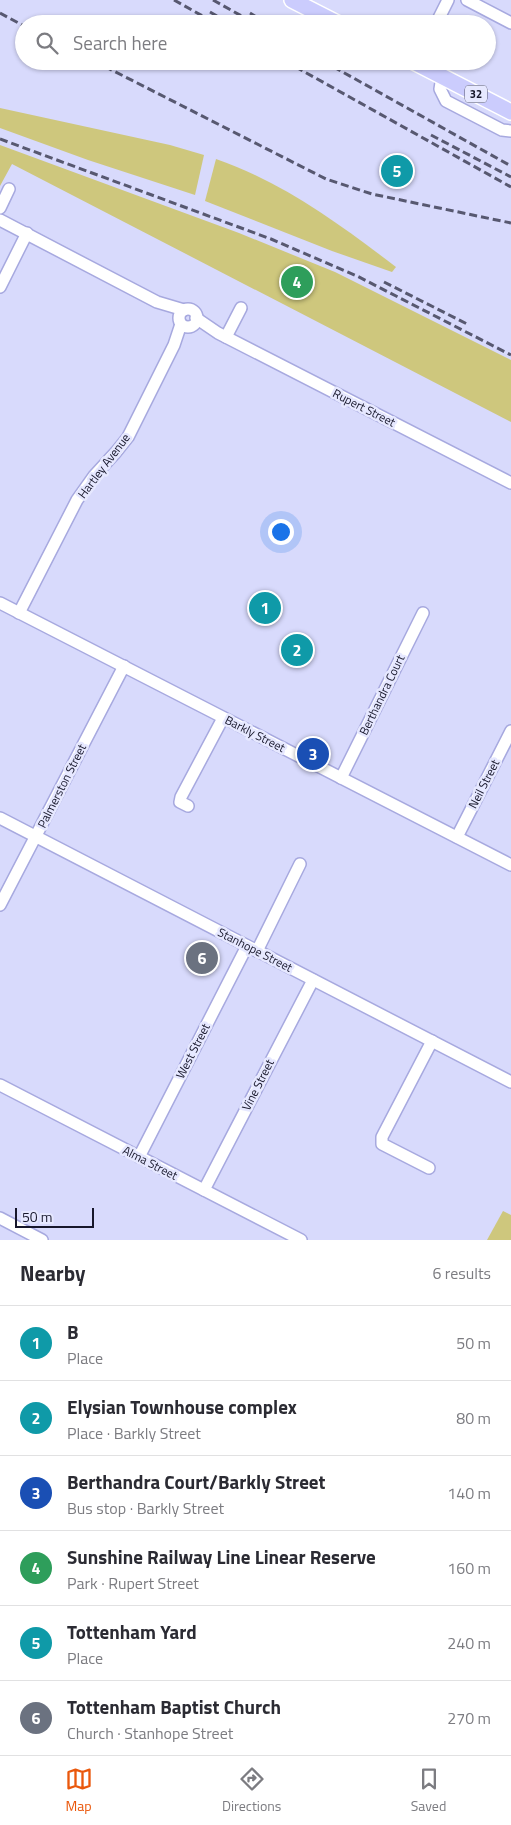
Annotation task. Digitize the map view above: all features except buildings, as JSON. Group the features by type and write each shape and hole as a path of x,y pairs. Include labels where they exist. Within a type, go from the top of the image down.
{"main road":[{"path":"292,0 321,15"},
{"name":"32","path":"430,70 511,112"}],"street":[{"path":"440,15 448,0"},
{"path":"467,0 496,15"},
{"path":"496,15 511,23"},
{"path":"442,76 440,89 446,101 502,130 511,131"},
{"path":"0,208 9,189"},
{"name":"Rupert Street","path":"0,220 157,302 187,320 222,335 511,483"},
{"path":"0,287 27,233"},
{"path":"222,335 241,308"},
{"name":"Hartley Avenue","path":"19,612 78,500 94,476 128,437 187,320"},
{"name":"Barkly Street","path":"0,603 511,865"},
{"name":"Berthandra Court","path":"341,778 423,612"},
{"name":"Palmerston Street","path":"0,905 124,666"},
{"path":"188,806 180,802 181,796 223,718"},
{"name":"Neil Street","path":"457,837 511,730"},
{"name":"Stanhope Street","path":"0,818 511,1082"},
{"name":"West Street","path":"139,1157 252,948 300,864"},
{"name":"Vine Street","path":"204,1190 313,980"},
{"path":"429,1168 382,1144 382,1137 432,1041"},
{"name":"Alma Street","path":"0,1086 301,1240"},
{"path":"0,1218 42,1240"}],"shaded area":[{"path":"0,108 170,145 204,155 195,195 88,160 0,128"},
{"path":"0,145 239,233 335,272 511,360 511,422 12,164 0,186"},
{"path":"216,159 288,192 333,220 396,267 392,272 332,251 205,201"},
{"path":"503,1211 511,1215 511,1240 487,1240"}],"railway":[{"path":"174,0 201,15"},
{"path":"213,0 240,15"},
{"path":"210,12 215,15"},
{"path":"0,13 15,21"},
{"path":"112,70 326,179 372,194 511,223"},
{"path":"301,70 511,187"},
{"path":"339,70 511,166"},
{"path":"431,135 511,177"},
{"path":"0,139 271,239 357,276 511,355"},
{"path":"384,282 469,325"}],"place":[{"name":"Tottenham Yard","path":"397,171"},
{"name":"Sunshine Railway Line Linear Reserve","path":"297,282"},
{"name":"B","path":"265,608"},
{"name":"Elysian Townhouse complex","path":"297,650"},
{"name":"Berthandra Court/Barkly Street","path":"313,754"},
{"name":"Tottenham Baptist Church","path":"202,958"}]}
